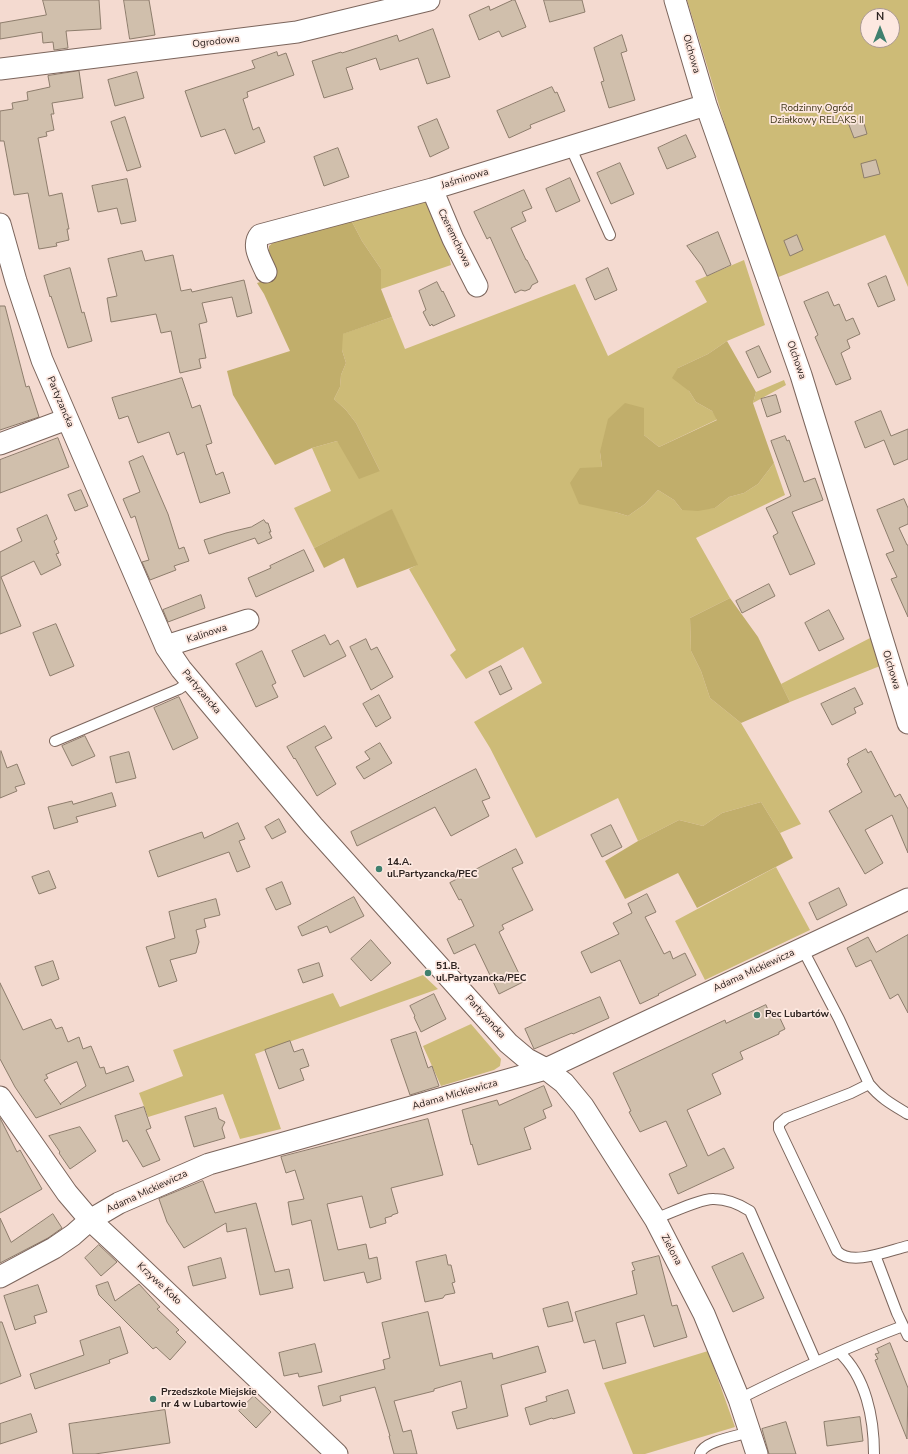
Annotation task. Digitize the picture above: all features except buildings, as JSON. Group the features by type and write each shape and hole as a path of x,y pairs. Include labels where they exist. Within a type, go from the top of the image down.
{"street":[{"name":"Ogrodowa","path":"0,68 297,32 429,0"},
{"name":"Olchowa","path":"675,0 706,104 801,375 908,723"},
{"name":"Jaśminowa","path":"266,272 256,246 256,239 260,234 432,189 706,104"},
{"name":"Czeremchowa","path":"432,189 453,239 477,286"},
{"name":"Partyzancka","path":"1,234 42,360 166,646 181,669 313,826 508,1043 527,1059 546,1069"},
{"path":"0,444 67,419"},
{"name":"Kalinowa","path":"166,646 248,620"},
{"name":"Adama Mickiewicza","path":"0,1277 54,1248 90,1220 119,1203 209,1164 546,1069 908,899"},
{"name":"Zielona","path":"546,1069 564,1083 584,1106 655,1219 704,1314 739,1399 757,1454"},
{"name":"Krzywe Koło","path":"0,1097 67,1193 90,1220 337,1454"}],"lane":[{"path":"570,146 610,235"},
{"path":"55,741 179,689 191,681"},
{"path":"802,948 842,1025 870,1084 877,1094 887,1102 908,1114"},
{"path":"870,1084 851,1093 786,1118 780,1124 780,1129 837,1251 841,1256 860,1258 908,1246"},
{"path":"655,1219 686,1206 713,1198 737,1203 750,1210 816,1362"},
{"path":"875,1255 886,1286 908,1336"},
{"path":"739,1399 816,1362 903,1326"},
{"path":"839,1352 848,1360 858,1376 869,1408 874,1454"},
{"path":"700,1454 701,1449 708,1444 750,1432"}],"green space":[{"name":"Rodzinny Ogród Działkowy RELAKS II","path":"687,0 908,0 908,287 885,235 776,278 726,128"},
{"path":"424,200 441,231 450,256 451,265 381,289 381,269 362,241 350,218"},
{"path":"744,260 765,325 727,341 708,354 678,368 696,402 712,411 718,419 659,447 644,435 600,452 602,467 615,512 628,516 645,504 658,490 674,500 682,510 715,508 729,497 744,493 758,484 774,463 785,495 696,538 730,598 690,618 691,651 701,671 710,698 741,723 801,824 780,833 761,802 722,813 703,826 679,820 638,841 618,798 536,838 490,748 474,722 542,683 523,647 466,679 450,655 456,650 409,569 417,565 392,510 314,548 294,508 331,491 312,448 337,441 380,471 356,423 346,410 334,399 340,387 341,375 346,363 342,350 342,334 392,317 405,349 575,284 608,356 707,302 695,281"},
{"path":"784,380 786,385 753,403 756,392"},
{"path":"872,637 880,666 790,702 781,684"},
{"path":"776,867 810,930 705,980 675,921"},
{"path":"423,975 438,989 255,1054 281,1129 240,1139 223,1094 148,1117 139,1093 183,1076 173,1050 333,993 340,1007"},
{"path":"471,1024 501,1059 500,1066 494,1070 441,1086 423,1046"},
{"path":"708,1351 735,1427 645,1454 633,1454 604,1383"}],"shaded area":[{"path":"350,218 362,241 381,269 381,289 392,317 343,334 342,350 346,363 341,375 340,387 334,399 346,410 356,423 380,471 359,479 337,441 312,448 275,465 233,395 227,371 290,351 264,294 257,283 276,277 269,261 269,246 281,236"},
{"path":"727,341 756,392 753,403 774,463 758,484 744,493 729,497 715,508 698,511 682,510 674,500 658,490 645,504 628,516 579,504 570,483 580,468 602,467 600,452 608,419 625,403 644,408 644,435 659,447 717,420 712,411 696,402 689,391 672,378 678,368 708,354"},
{"path":"392,509 418,565 357,588 344,558 324,568 314,548"},
{"path":"730,598 758,637 790,702 741,723 710,698 701,671 691,651 690,618"},
{"path":"761,802 793,858 697,908 678,873 625,899 605,861 638,841 679,820 703,826 722,813"}],"place":[{"name":"14.A. ul.Partyzancka/PEC","path":"379,869"},
{"name":"51.B. ul.Partyzancka/PEC","path":"428,973"},
{"name":"Pec Lubartów","path":"757,1015"},
{"name":"Przedszkole Miejskie nr 4 w Lubartowie","path":"153,1399"}]}
